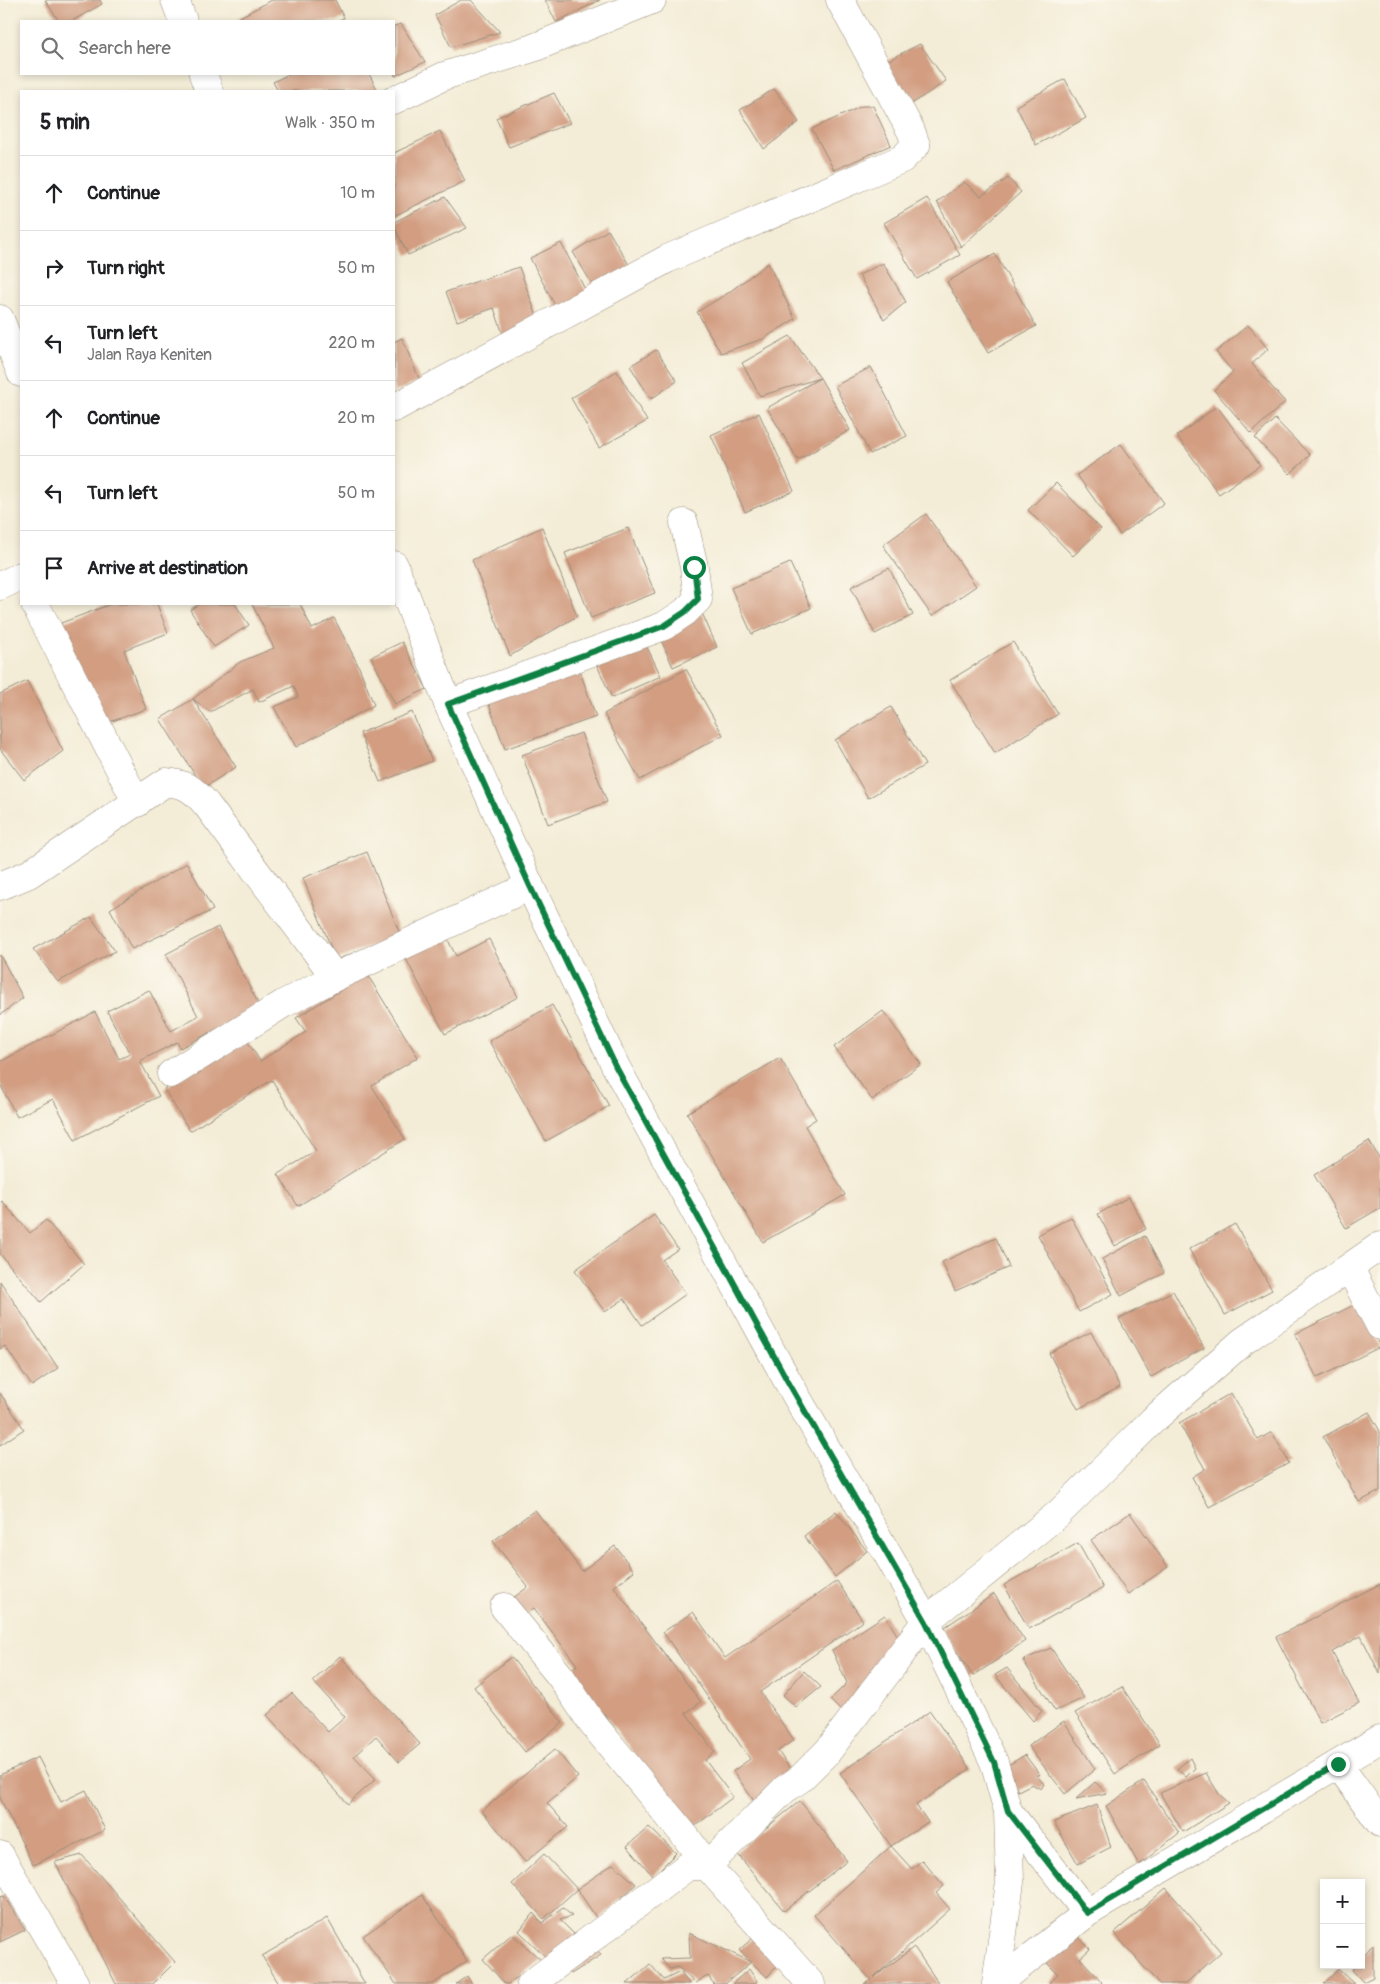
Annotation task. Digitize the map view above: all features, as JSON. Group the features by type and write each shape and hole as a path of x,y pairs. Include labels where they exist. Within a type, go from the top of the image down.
{"street":[{"path":"175,0 183,20"},
{"path":"395,100 444,76 533,48 652,0"},
{"path":"395,407 667,259 902,159 916,145 911,131 840,0"},
{"path":"203,75 209,90"},
{"path":"0,319 20,370"},
{"path":"448,704 664,626 685,612 698,599 694,567 684,523"},
{"path":"395,568 448,704 530,886 616,1067 787,1380 926,1622 994,1762 1008,1811 1010,1882 997,1984"},
{"path":"0,586 20,576"},
{"path":"36,605 137,803"},
{"path":"0,886 29,874 166,782 181,784 195,791 206,804 335,977"},
{"path":"171,1074 283,1004 335,977 530,886"},
{"path":"531,1984 688,1866 707,1866 753,1823 785,1789 800,1779 828,1751 926,1622 1058,1514 1153,1420 1242,1342 1350,1269 1380,1246"},
{"path":"1350,1269 1380,1326"},
{"path":"504,1607 561,1677 592,1722 686,1836 707,1866 811,1984"},
{"path":"997,1984 1087,1913 1380,1739"},
{"path":"1338,1764 1380,1823"},
{"path":"1008,1811 1087,1913"},
{"path":"0,1855 75,1984"}],"building":[{"path":"45,0 100,0 102,4 74,20 58,20"},
{"path":"272,0 335,0 344,18 339,20 239,20 238,18"},
{"path":"461,0 471,0 500,32 451,47 435,15"},
{"path":"545,0 600,0 556,22"},
{"path":"401,24 425,62 395,76 395,75 395,26"},
{"path":"920,44 946,81 904,109 883,63"},
{"path":"287,75 370,75 377,89 277,90 273,82"},
{"path":"1065,79 1086,118 1036,145 1016,106"},
{"path":"774,89 799,122 764,149 740,110"},
{"path":"554,93 570,123 509,147 496,118"},
{"path":"862,106 873,106 891,145 834,170 812,129"},
{"path":"440,131 465,181 395,216 395,153"},
{"path":"1008,178 1021,192 961,247 937,202 964,182 981,196"},
{"path":"445,197 467,228 408,255 395,228 395,222"},
{"path":"927,198 960,255 917,279 884,223"},
{"path":"608,230 634,273 598,294 573,252"},
{"path":"561,243 590,299 560,315 530,258"},
{"path":"995,254 1036,326 988,353 947,282"},
{"path":"768,263 795,319 763,339 721,353 697,312 728,293"},
{"path":"883,263 906,302 884,320 859,275"},
{"path":"519,267 540,325 504,337 494,308 457,321 446,292"},
{"path":"1248,325 1268,349 1252,364 1285,402 1251,433 1214,390 1233,372 1216,352"},
{"path":"790,336 820,378 760,396 742,363"},
{"path":"402,338 420,381 395,392 395,342"},
{"path":"656,350 677,381 651,399 630,366"},
{"path":"871,367 907,436 870,454 835,386"},
{"path":"617,371 647,421 599,448 571,398"},
{"path":"820,378 850,430 798,460 767,408"},
{"path":"1217,406 1260,465 1219,494 1177,436"},
{"path":"759,413 794,491 745,512 711,435"},
{"path":"1275,419 1310,455 1290,474 1255,438"},
{"path":"1121,444 1164,503 1120,535 1077,475"},
{"path":"1056,483 1101,529 1073,556 1028,510"},
{"path":"926,514 976,586 932,616 883,545"},
{"path":"542,527 577,616 510,656 472,560"},
{"path":"628,528 655,593 591,618 565,553"},
{"path":"790,563 811,608 752,634 731,588"},
{"path":"889,568 913,615 875,634 851,587"},
{"path":"108,605 157,605 168,633 124,650 146,709 101,725 61,623"},
{"path":"198,605 236,605 249,625 214,647 190,610"},
{"path":"252,605 300,605 312,629 334,618 359,667 374,705 296,747 274,707 298,697 294,686 259,702 253,689 210,712 193,699 240,662 274,648"},
{"path":"702,613 717,647 673,667 658,633"},
{"path":"643,639 661,676 612,698 595,661"},
{"path":"402,642 427,689 395,704 371,657"},
{"path":"1013,642 1058,714 995,753 950,680"},
{"path":"578,666 596,717 505,749 487,699"},
{"path":"686,669 723,735 640,780 604,714"},
{"path":"27,681 63,751 24,780 0,749 0,694"},
{"path":"193,699 236,767 203,788 160,719"},
{"path":"891,707 925,765 868,798 835,740"},
{"path":"412,712 432,761 380,782 360,733"},
{"path":"581,733 607,802 548,824 522,755"},
{"path":"367,852 400,934 336,960 303,878"},
{"path":"187,863 213,910 132,949 110,909"},
{"path":"91,917 115,951 58,982 33,949"},
{"path":"218,927 260,1007 180,1048 177,1042 140,1061 159,1096 75,1140 53,1099 17,1117 0,1084 0,1062 95,1012 119,1059 130,1054 107,1011 149,990 171,1031 198,1016 166,954"},
{"path":"444,932 456,956 489,939 518,997 445,1034 403,953"},
{"path":"0,955 23,998 0,1015"},
{"path":"367,974 418,1057 372,1086 405,1139 298,1206 278,1174 316,1151 272,1080 190,1131 164,1089 246,1039 260,1061 306,1032 296,1018"},
{"path":"552,1005 609,1106 546,1141 489,1041"},
{"path":"883,1011 921,1064 872,1100 834,1047"},
{"path":"780,1058 816,1119 805,1126 845,1195 763,1242 687,1113"},
{"path":"1369,1141 1380,1159 1380,1208 1346,1228 1314,1175"},
{"path":"1129,1197 1146,1229 1115,1246 1098,1214"},
{"path":"2,1201 30,1233 46,1220 84,1264 41,1302 0,1254 0,1203"},
{"path":"654,1215 678,1249 662,1260 686,1294 642,1325 624,1299 605,1312 575,1270"},
{"path":"1071,1217 1113,1294 1079,1312 1038,1235"},
{"path":"1235,1224 1272,1290 1225,1315 1189,1249"},
{"path":"1145,1236 1164,1273 1121,1296 1102,1259"},
{"path":"996,1238 1009,1267 955,1291 942,1262"},
{"path":"0,1281 58,1368 32,1386 5,1346 0,1349"},
{"path":"1173,1291 1204,1348 1151,1377 1119,1319"},
{"path":"1360,1302 1380,1347 1317,1378 1295,1334"},
{"path":"1091,1332 1120,1387 1078,1409 1049,1353"},
{"path":"0,1393 24,1429 0,1445"},
{"path":"1231,1393 1258,1440 1272,1432 1289,1463 1209,1507 1192,1477 1205,1469 1179,1423"},
{"path":"1369,1412 1380,1431 1380,1491 1359,1502 1323,1437"},
{"path":"535,1510 582,1571 615,1546 634,1571 614,1587 701,1702 686,1713 715,1752 705,1760 733,1797 691,1829 604,1714 599,1718 565,1674 577,1665 534,1608 522,1617 509,1601 528,1587 493,1541"},
{"path":"836,1511 867,1551 835,1577 804,1536"},
{"path":"1130,1513 1168,1567 1128,1594 1091,1540"},
{"path":"1078,1543 1103,1588 1029,1629 1004,1585"},
{"path":"837,1581 863,1621 760,1692 794,1740 778,1751 796,1778 757,1805 733,1771 750,1759 663,1632 693,1612 725,1658"},
{"path":"1380,1584 1380,1674 1361,1636 1332,1652 1359,1703 1320,1723 1276,1637"},
{"path":"994,1594 1025,1641 973,1676 942,1629"},
{"path":"885,1615 908,1653 858,1686 860,1710 849,1719 830,1700 847,1683 832,1650"},
{"path":"1051,1648 1084,1698 1055,1711 1023,1660"},
{"path":"340,1656 420,1744 399,1762 376,1736 354,1756 376,1779 348,1804 267,1715 292,1693 328,1732 345,1717 313,1681"},
{"path":"511,1657 563,1723 525,1752 474,1687"},
{"path":"1007,1668 1042,1711 1033,1721 995,1675"},
{"path":"804,1671 821,1687 796,1707 783,1695"},
{"path":"1122,1687 1160,1744 1115,1774 1075,1713"},
{"path":"930,1711 970,1769 916,1805 928,1822 891,1846 840,1773"},
{"path":"1064,1721 1095,1769 1065,1794 1028,1746"},
{"path":"555,1749 578,1777 547,1803 568,1827 525,1862 482,1811"},
{"path":"1025,1755 1040,1775 1036,1775 1044,1784 1041,1789 1032,1784 1018,1791 1005,1767"},
{"path":"38,1757 61,1802 86,1790 105,1830 33,1865 0,1798 0,1775"},
{"path":"1190,1758 1195,1768 1186,1777 1177,1769"},
{"path":"1206,1773 1219,1794 1229,1803 1183,1832 1160,1793"},
{"path":"1144,1781 1179,1833 1139,1865 1106,1806"},
{"path":"1095,1782 1107,1793 1076,1799"},
{"path":"800,1801 847,1861 784,1911 736,1852"},
{"path":"1097,1805 1111,1847 1078,1864 1054,1822"},
{"path":"649,1827 676,1853 653,1876 627,1846"},
{"path":"891,1846 912,1869 922,1860 944,1886 936,1893 950,1909 873,1978 914,1947 939,1984 864,1984 871,1980 814,1915"},
{"path":"544,1854 577,1889 544,1919 512,1884"},
{"path":"82,1855 175,1962 153,1984 116,1984 55,1862"},
{"path":"613,1864 636,1884 598,1920 577,1889"},
{"path":"1166,1888 1221,1952 1185,1984 1159,1984 1114,1933"},
{"path":"422,1895 467,1961 433,1984 396,1984 363,1936"},
{"path":"4,1896 25,1930 0,1942 0,1897"},
{"path":"563,1908 572,1916 560,1920 578,1938 584,1934 601,1955 571,1974 558,1956 551,1962 519,1931 533,1913 542,1923"},
{"path":"327,1918 365,1984 279,1984 262,1956"},
{"path":"689,1933 751,1962 725,1984 714,1984 708,1976 695,1983 678,1967 670,1969 661,1959 690,1958"},
{"path":"512,1934 541,1960 508,1984 505,1984 483,1959"},
{"path":"1077,1935 1090,1949 1080,1958 1102,1982 1100,1984 1050,1984 1058,1974 1047,1963"},
{"path":"754,1937 780,1963 767,1977 739,1950"},
{"path":"1373,1944 1373,1977 1363,1982 1352,1970 1365,1969 1365,1954"},
{"path":"650,1964 664,1980 680,1972 689,1984 627,1984"},
{"path":"749,1969 757,1981 755,1984 732,1984"},
{"path":"1338,1969 1354,1984 1324,1984"},
{"path":"467,1976 472,1984 456,1984"}],"route":[{"path":"694,567 698,599 685,612 664,626 448,704 530,886 616,1067 787,1380 926,1622 994,1762 1008,1811 1087,1913 1338,1764"}]}
